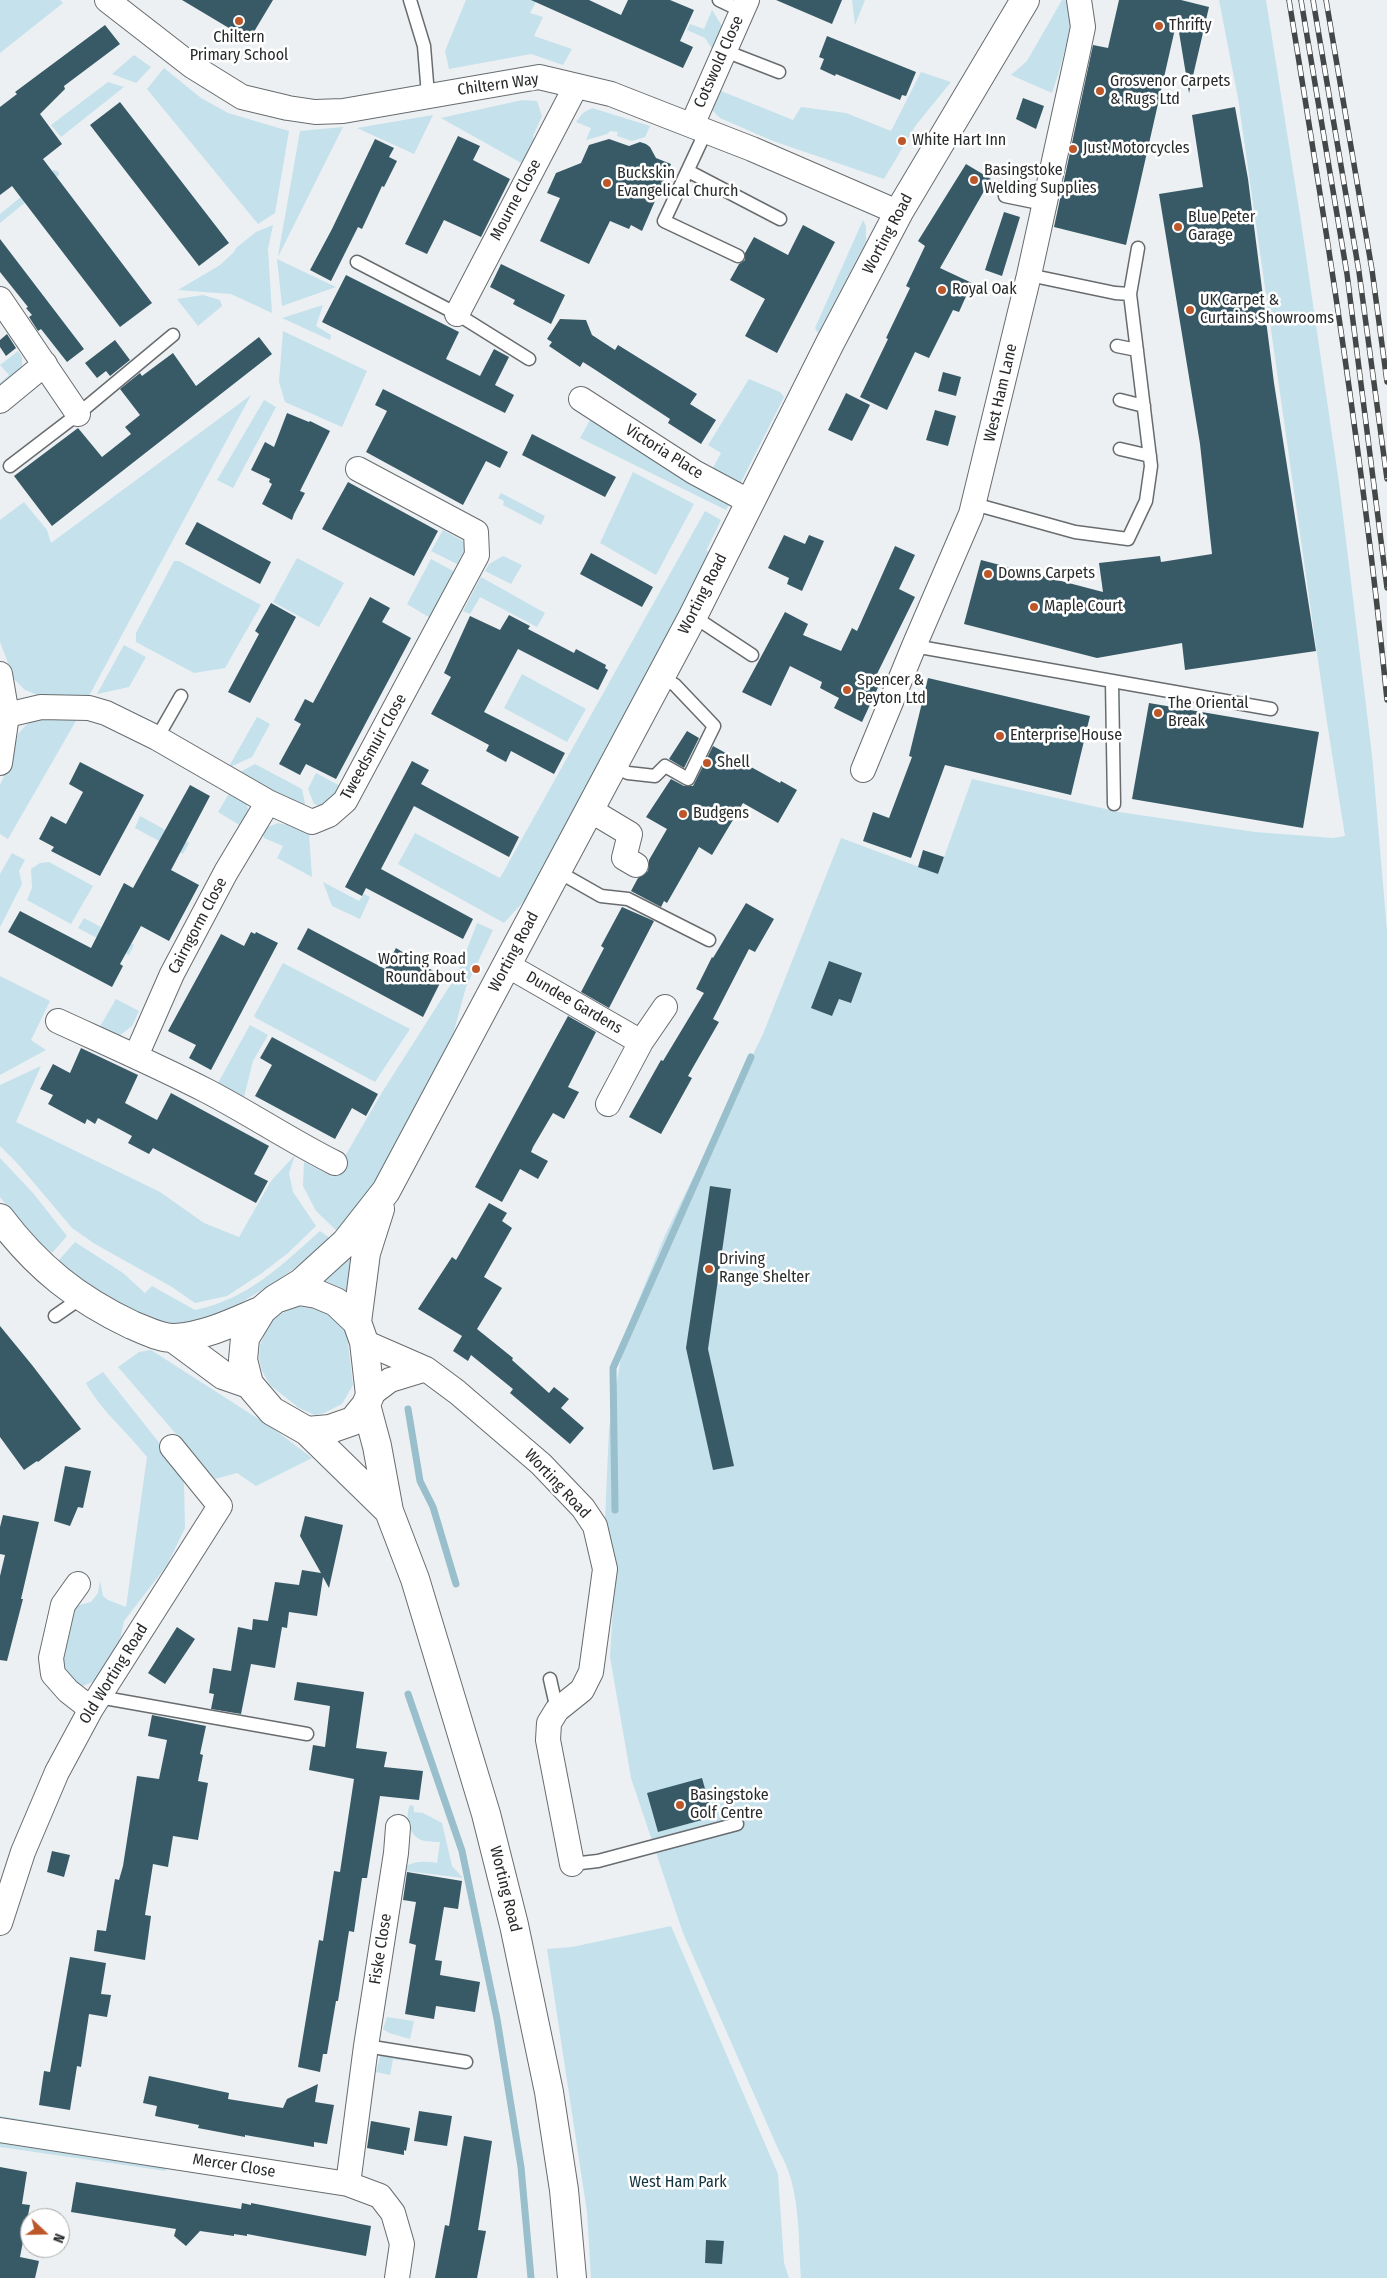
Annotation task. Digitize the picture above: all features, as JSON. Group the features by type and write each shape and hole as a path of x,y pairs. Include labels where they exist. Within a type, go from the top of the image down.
{"main road":[{"name":"Worting Road","path":"268,1304 301,1283 346,1242 386,1191 693,616 900,210 1025,0"},
{"name":"Worting Road","path":"361,1332 366,1253 386,1191"},
{"path":"0,1218 46,1269 81,1298 107,1313 151,1333 173,1338 196,1336 268,1304 299,1292 317,1294 336,1302 361,1332 368,1400 352,1421 330,1429 306,1431 272,1411 250,1384 243,1360 245,1338 268,1304"},
{"path":"173,1338 223,1375 250,1384"},
{"name":"Worting Road","path":"368,1400 389,1511 415,1579 486,1814 514,1925 549,2092 564,2190 572,2278"},
{"name":"Worting Road","path":"306,1431 389,1511"}],"street":[{"name":"Chiltern Way","path":"107,0 192,66 242,97 288,108 315,112 343,111 539,77 611,94 752,149 888,208 900,210"},
{"name":"West Ham Lane","path":"863,770 914,646 972,514 1029,275 1083,27 1079,0"},
{"name":"Cotswold Close","path":"699,128 725,51 744,5"},
{"name":"Mourne Close","path":"457,314 576,86"},
{"path":"0,299 78,414"},
{"path":"0,401 45,364"},
{"name":"Victoria Place","path":"581,399 694,472 750,502"},
{"name":"Tweedsmuir Close","path":"7,715 40,707 89,708 106,713 157,738 268,802 312,822 329,815 345,801 477,555 476,532 358,469"},
{"path":"0,674 7,715 0,764"},
{"name":"Cairngorm Close","path":"136,1056 172,974 226,872 268,802"},
{"path":"590,810 630,834 624,858 636,865"},
{"name":"Dundee Gardens","path":"507,965 641,1042"},
{"name":"Dundee Gardens","path":"608,1104 641,1042 665,1007"},
{"path":"58,1021 136,1056 209,1092 304,1148 335,1162"},
{"name":"Worting Road","path":"361,1332 426,1369 522,1447 583,1508 596,1526 605,1569 595,1654 591,1672 582,1690 558,1710 550,1723 548,1740 572,1864"},
{"path":"368,1400 390,1380 426,1369"},
{"name":"Old Worting Road","path":"0,1923 23,1852 57,1772 95,1703 220,1506 172,1447"},
{"path":"78,1584 63,1605 51,1658 53,1674 68,1691 95,1703"},
{"name":"Fiske Close","path":"348,2184 366,2046 407,1854 398,1828"},
{"name":"Mercer Close","path":"0,2130 348,2184 380,2196 393,2213 402,2244 397,2278"}],"lane":[{"path":"410,0 424,46 428,95"},
{"path":"719,0 744,5"},
{"path":"725,51 779,72"},
{"path":"699,128 688,171 664,220 738,256"},
{"path":"688,171 780,219"},
{"path":"1005,196 1044,204"},
{"path":"974,504 1075,532 1128,539 1146,501 1151,466 1130,294 1138,248"},
{"path":"357,262 457,314 529,359"},
{"path":"1029,275 1115,293 1130,294"},
{"path":"10,466 78,414 174,335"},
{"path":"1117,346 1137,350"},
{"path":"1120,400 1144,406"},
{"path":"1120,449 1150,456"},
{"path":"693,616 752,655"},
{"path":"914,646 1271,709"},
{"path":"613,766 628,773 655,776 665,766 688,779 714,726 675,684 660,676"},
{"path":"1112,682 1114,804"},
{"path":"157,738 181,696"},
{"path":"557,871 601,896 628,899 709,940"},
{"path":"55,1316 81,1298"},
{"path":"550,1679 558,1710"},
{"path":"95,1703 307,1734"},
{"path":"572,1864 598,1861 737,1824"},
{"path":"366,2046 466,2062"}],"green space":[{"path":"0,0 60,0 63,3 0,53"},
{"path":"466,0 537,0 530,13 543,17 534,36 572,49 563,65 531,54 449,69 445,51"},
{"path":"852,0 865,0 855,25"},
{"path":"1062,0 1065,0 1070,7 1070,24 1062,62 1052,93 1011,75 1027,61"},
{"path":"1219,0 1266,0 1339,483 1372,755 1387,931 1387,2278 801,2278 799,2229 795,2196 786,2165 683,1933 631,1778 610,1657 615,1576 605,1519 609,1429 625,1333 666,1233 763,1034 841,838 938,874 972,779 1119,812 1255,832 1333,838 1345,836 1326,716 1238,98"},
{"path":"712,10 722,26 713,50 705,38 687,30 690,24 704,29"},
{"path":"134,55 151,67 136,83 112,74"},
{"path":"164,68 201,98 228,113 289,131 275,213 258,224 147,89"},
{"path":"921,72 951,82 916,125 884,179 773,141 720,118 711,109 721,91 793,120 801,107 846,113 891,131"},
{"path":"108,82 124,87 61,137 51,125"},
{"path":"522,100 537,101 542,116 533,136 535,142 523,164 441,118"},
{"path":"592,108 650,126 645,137 632,141 617,136 618,132 610,131 607,134 586,140 591,128 576,122 583,113"},
{"path":"433,115 414,154 357,128"},
{"path":"343,127 279,255 278,256 300,131"},
{"path":"54,170 59,172 59,175 0,223 0,214"},
{"path":"863,220 866,226 866,242 818,333 815,328"},
{"path":"273,225 268,249 272,313 231,294 178,290 220,265 236,248 256,232"},
{"path":"277,259 336,287 282,306"},
{"path":"203,295 220,300 222,306 198,326 177,299"},
{"path":"323,305 316,326 331,335 330,340 282,318"},
{"path":"283,331 367,371 342,427 285,402 279,382"},
{"path":"18,351 22,357 22,370 0,389 0,383 9,375 0,365"},
{"path":"749,379 780,392 784,397 739,486 710,473 721,453 708,445"},
{"path":"251,395 89,696 38,695 25,690 14,679 0,642 0,520 24,502 47,530 51,543"},
{"path":"264,400 276,407 233,488 217,480"},
{"path":"590,420 683,471 731,501 726,510 580,438"},
{"path":"633,472 694,504 656,575 600,543"},
{"path":"501,493 545,516 541,525 503,505 504,501 498,498"},
{"path":"705,511 721,520 706,551 711,552 533,891 504,923 398,864 415,833 500,878"},
{"path":"443,530 468,544 457,564 431,551"},
{"path":"503,556 522,565 511,584 485,571 489,564"},
{"path":"297,558 344,583 319,627 273,602"},
{"path":"431,559 457,573 432,619 407,604"},
{"path":"174,561 179,561 261,605 225,668 194,673 136,642 136,633"},
{"path":"481,577 545,613 537,627 480,597 470,614 463,611"},
{"path":"124,645 146,657 129,687 97,694"},
{"path":"522,674 586,709 567,742 504,708"},
{"path":"257,717 270,724 252,757 228,768"},
{"path":"37,718 77,719 8,839 0,834 0,785 8,768 18,734 26,725"},
{"path":"255,764 302,789 305,804 301,805 239,774"},
{"path":"316,773 342,787 320,806 314,804 308,789"},
{"path":"230,792 247,804 248,810 241,826 218,812"},
{"path":"140,816 189,843 183,854 135,828"},
{"path":"278,823 309,834 312,877 277,858 283,846 264,838 263,834 268,827"},
{"path":"12,853 25,860 19,871 22,884 0,927 0,874"},
{"path":"49,862 93,886 71,924 27,900 32,888 31,869 40,863"},
{"path":"323,882 359,901 364,894 370,897 360,919 332,906"},
{"path":"84,918 134,945 129,955 78,928"},
{"path":"477,923 493,930 466,987 454,1031 366,1198 339,1233 316,1211 303,1186 304,1162 333,1177 381,1094 458,973"},
{"path":"283,963 410,1029 375,1082 254,1016"},
{"path":"0,976 50,1001 31,1040 46,1050 0,1075"},
{"path":"116,999 139,1011 132,1026 119,1036 99,1028"},
{"path":"250,1025 268,1035 253,1061 244,1097 218,1083"},
{"path":"41,1066 16,1122 160,1192 204,1223 239,1237 271,1181 295,1155 289,1173 293,1192 316,1226 288,1253 227,1296 195,1303 172,1287 95,1244 72,1228 18,1164 0,1146 0,1085"},
{"path":"0,1158 33,1193 67,1236 52,1253 27,1231 0,1197"},
{"path":"320,1231 331,1239 280,1278 220,1315 210,1319 183,1324 157,1323 128,1312 97,1292 58,1261 75,1242 123,1273 145,1293 152,1286 195,1310 231,1298 263,1280"},
{"path":"350,1257 354,1258 350,1292 317,1277"},
{"path":"297,1306 328,1311 341,1324 347,1336 353,1385 342,1404 324,1413 315,1415 299,1408 270,1385 262,1371 259,1359 260,1345 269,1324 282,1313"},
{"path":"151,1350 271,1427 312,1458 256,1486 237,1473 215,1479 118,1367 139,1352"},
{"path":"103,1372 180,1469 184,1484 185,1528 167,1565 124,1621 119,1645 95,1681 78,1688 61,1671 61,1644 75,1606 91,1602 98,1593 100,1581 103,1596 126,1607 147,1457 106,1411 86,1383"},
{"path":"410,1805 414,1806 414,1812 423,1813 442,1823 452,1866 463,1878 406,1871 400,1900 402,1868 419,1862 437,1863 440,1842 421,1840 412,1833 408,1824 408,1809"},
{"name":"West Ham Park","path":"671,1926 778,2174 784,2263 789,2278 591,2278 587,2212 547,1949 572,1947"},
{"path":"387,2017 414,2021 410,2039 389,2033 383,2029"},
{"path":"381,2053 405,2059 406,2061 393,2059 390,2075 376,2072"},
{"path":"0,2116 159,2142 158,2144 0,2121"},
{"path":"0,2142 166,2168 166,2171 0,2147"}],"building":[{"name":"Chiltern Primary School","path":"182,0 273,0 249,40"},
{"path":"531,0 589,0 621,15 628,0 670,0 694,10 680,41 693,47 683,68"},
{"path":"776,0 842,0 832,24"},
{"path":"1119,0 1181,0 1209,7 1189,93 1177,20 1126,245 1054,227 1093,45 1108,48"},
{"path":"105,25 120,44 64,86 65,89 40,114 62,144 43,159 152,303 120,327 12,186 0,195 0,107 17,94 15,92"},
{"path":"827,36 916,72 906,96 902,95 900,100 820,69 824,59 819,57"},
{"path":"1023,98 1044,106 1036,129 1016,119"},
{"path":"120,102 229,243 199,266 90,125"},
{"path":"1235,107 1248,179 1274,383 1316,651 1185,670 1182,643 1097,658 964,624 981,560 1103,592 1099,563 1160,556 1161,562 1212,554 1200,444 1159,194 1203,187 1192,115"},
{"path":"458,136 480,146 473,160 510,179 481,237 444,220 427,254 405,244"},
{"path":"375,139 394,148 389,157 397,161 384,187 382,186 362,229 358,227 331,281 310,270"},
{"name":"Buckskin Evangelical Church","path":"609,139 629,146 640,142 646,144 650,147 656,158 671,164 642,231 631,225 629,229 610,221 589,264 540,241 560,198 547,193 556,173 581,163 589,145"},
{"path":"966,164 991,179 940,268 972,283 959,312 953,310 929,358 915,352 887,410 860,397 910,288 906,286 925,246 918,241"},
{"path":"1004,212 1020,217 1002,276 985,270"},
{"path":"803,225 835,242 777,353 745,336 765,299 730,280 739,264 745,260 745,253 754,237 788,255"},
{"path":"0,239 84,349 67,362 41,329 38,331 29,317 32,315 26,308 28,307 0,272"},
{"path":"501,264 565,295 551,324 513,304 515,300 490,287"},
{"path":"346,275 459,332 446,359 480,376 494,349 509,357 495,385 514,395 505,413 322,322"},
{"path":"560,319 586,320 592,335 615,350 618,345 697,394 690,404 716,420 701,444 668,423 670,419 594,369 583,362 580,367 549,346 552,342 547,339"},
{"path":"7,334 16,348 6,356 0,347 0,340"},
{"path":"259,337 272,354 52,526 14,476 78,428 102,457 131,434 125,427 140,415 120,389 140,373 142,376 173,353 196,386"},
{"path":"115,340 130,360 110,376 106,371 97,378 85,363"},
{"path":"943,372 961,377 956,396 938,391"},
{"path":"383,389 508,452 500,468 486,461 463,505 366,452 387,411 375,405"},
{"path":"846,393 870,405 852,441 828,430"},
{"path":"935,410 956,416 948,446 926,440"},
{"path":"287,413 310,421 330,431 300,491 305,493 292,520 262,504 272,484 269,482 270,479 251,470 265,442 274,447"},
{"path":"532,434 616,477 605,497 522,455"},
{"path":"348,482 438,531 414,576 322,529"},
{"path":"197,522 271,562 260,584 185,544"},
{"path":"784,535 805,544 809,535 824,541 802,591 787,584 789,578 768,568"},
{"path":"895,546 915,555 899,589 915,597 875,678 881,681 862,722 834,708 839,698 820,688 822,682 790,666 771,706 742,692 785,612 808,624 803,635 841,651 852,628 857,631"},
{"path":"591,553 653,587 642,607 580,574"},
{"path":"370,597 390,608 382,622 411,638 336,779 306,764 300,775 279,764 301,724 294,720 305,699 313,703"},
{"path":"271,603 296,617 250,703 228,692 259,634 255,631"},
{"path":"509,615 530,626 528,629 574,653 576,649 606,665 605,668 608,670 598,690 518,649 484,712 565,753 554,774 511,751 506,762 486,751 489,745 431,714 451,677 444,673 470,616 500,630"},
{"name":"Enterprise House","path":"928,678 1090,716 1071,795 945,765 911,858 863,841 873,812 889,818 912,757 909,756"},
{"path":"1149,703 1319,732 1303,828 1132,799"},
{"path":"687,731 699,738 684,768 669,759"},
{"path":"713,746 780,783 781,781 797,790 778,823 743,803 712,855 699,847 667,903 664,901 661,907 631,891 638,878 648,871 649,860 667,829 646,817 671,779 684,786 693,786"},
{"path":"412,761 429,770 421,784 519,837 509,857 414,806 381,869 473,919 463,939 366,888 362,896 345,887"},
{"path":"80,762 144,795 100,876 51,851 54,847 39,839 51,816 66,824 83,792 69,784"},
{"path":"190,785 210,796 171,870 199,885 169,941 141,926 120,964 123,966 112,987 8,932 20,911 91,948 124,883 133,888"},
{"path":"923,850 944,857 938,874 918,867"},
{"path":"746,903 774,919 755,952 749,949 713,1019 719,1022 688,1076 692,1078 661,1134 629,1117 661,1060 663,1061 704,993 696,989 712,957"},
{"path":"622,907 654,921 609,1008 581,992 604,948 601,946"},
{"path":"308,928 385,969 396,948 443,977 423,1017 297,949"},
{"path":"251,932 255,934 256,932 278,943 211,1070 189,1058 196,1045 168,1031 221,934 244,946"},
{"path":"829,961 862,973 851,1003 839,999 832,1016 811,1008"},
{"path":"568,1016 596,1032 568,1087 579,1092 564,1119 553,1113 533,1147 531,1152 548,1161 538,1179 520,1169 502,1202 475,1187"},
{"path":"272,1037 378,1094 366,1116 352,1108 335,1139 255,1096 272,1065 260,1058"},
{"path":"81,1048 138,1075 125,1103 157,1120 171,1093 269,1146 254,1174 268,1181 256,1203 153,1148 149,1154 128,1143 132,1136 98,1118 95,1124 87,1119 85,1124 48,1104 53,1095 40,1089 53,1064 70,1073"},
{"name":"Driving Range Shelter","path":"710,1186 731,1189 708,1349 734,1466 713,1470 686,1348"},
{"path":"489,1203 507,1213 502,1221 512,1228 484,1277 502,1288 477,1329 513,1358 512,1360 549,1393 554,1387 569,1399 561,1408 584,1428 570,1444 510,1393 513,1389 471,1355 468,1361 453,1351 462,1336 418,1309 452,1257 456,1260"},
{"path":"0,1326 81,1429 38,1462 24,1470 0,1437"},
{"path":"65,1466 91,1471 83,1508 78,1507 70,1526 54,1521"},
{"path":"3,1515 39,1522 21,1599 23,1599 7,1661 0,1660 0,1576 5,1555 0,1554 0,1527"},
{"path":"305,1516 343,1525 329,1588 323,1577 317,1616 289,1612 287,1628 282,1627 275,1668 251,1664 241,1714 211,1709 214,1694 209,1693 213,1668 231,1671 238,1627 252,1630 253,1619 268,1621 275,1582 299,1585 302,1570 321,1573 300,1536"},
{"path":"177,1627 195,1639 165,1684 148,1673"},
{"path":"297,1682 364,1692 356,1748 387,1752 384,1767 423,1771 419,1800 380,1796 367,1878 362,1878 354,1932 349,1931 338,2001 336,2001 327,2054 323,2054 320,2072 298,2067 319,1940 323,1941 334,1871 340,1872 354,1779 309,1770 313,1745 325,1747 330,1706 294,1700"},
{"path":"152,1715 206,1726 200,1754 203,1755 198,1781 208,1783 198,1840 173,1836 168,1867 153,1864 145,1915 151,1916 145,1960 94,1951 97,1930 106,1931 115,1879 119,1880 123,1866 137,1776 159,1779 167,1740 148,1736"},
{"name":"Basingstoke Golf Centre","path":"702,1778 713,1817 658,1832 647,1793"},
{"path":"52,1851 70,1855 64,1877 47,1872"},
{"path":"407,1872 462,1881 458,1909 444,1907 435,1960 442,1961 440,1975 480,1982 475,2012 436,2006 434,2019 405,2014 416,1945 409,1943 416,1902 403,1900"},
{"path":"70,1957 106,1963 101,1994 111,1995 107,2017 89,2014 81,2067 77,2066 70,2110 39,2105 44,2071 50,2072"},
{"path":"149,2076 229,2093 228,2099 283,2108 287,2099 318,2084 315,2102 334,2105 327,2144 314,2142 314,2147 245,2135 245,2137 198,2128 199,2125 155,2116 157,2106 143,2103"},
{"path":"419,2111 452,2116 447,2146 414,2141"},
{"path":"371,2121 410,2128 404,2155 367,2148"},
{"path":"464,2136 492,2141 478,2230 486,2231 477,2278 435,2278 445,2225 449,2226"},
{"path":"0,2167 27,2172 22,2204 30,2205 29,2208 20,2208 20,2258 39,2261 35,2278 0,2278"},
{"path":"76,2182 241,2209 242,2203 251,2205 251,2203 371,2226 366,2256 247,2234 247,2236 234,2234 234,2236 200,2231 186,2246 174,2236 176,2229 71,2212"},
{"path":"706,2240 724,2241 722,2264 705,2263"}],"waterway":[{"path":"615,1510 613,1368 751,1057"},
{"path":"408,1409 420,1481 433,1507 456,1584"},
{"path":"408,1694 462,1851 497,2019 521,2167 531,2278"}],"railway":[{"path":"1289,0 1331,262 1356,437 1387,700"},
{"path":"1301,0 1347,274 1387,588"},
{"path":"1313,0 1359,272 1387,479"},
{"path":"1326,0 1372,270 1387,382"}],"place":[{"name":"Chiltern Primary School","path":"239,21"},
{"name":"Thrifty","path":"1159,26"},
{"name":"Grosvenor Carpets & Rugs Ltd","path":"1100,91"},
{"name":"White Hart Inn","path":"902,141"},
{"name":"Just Motorcycles","path":"1073,149"},
{"name":"Basingstoke Welding Supplies","path":"974,180"},
{"name":"Buckskin Evangelical Church","path":"607,183"},
{"name":"Blue Peter Garage","path":"1178,227"},
{"name":"Royal Oak","path":"942,290"},
{"name":"UK Carpet & Curtains Showrooms","path":"1190,310"},
{"name":"Downs Carpets","path":"988,574"},
{"name":"Maple Court","path":"1034,607"},
{"name":"Spencer & Peyton Ltd","path":"847,690"},
{"name":"The Oriental Break","path":"1158,713"},
{"name":"Enterprise House","path":"1000,736"},
{"name":"Shell","path":"707,763"},
{"name":"Budgens","path":"683,814"},
{"name":"Worting Road Roundabout","path":"476,969"},
{"name":"Driving Range Shelter","path":"709,1269"},
{"name":"Basingstoke Golf Centre","path":"680,1805"}]}
